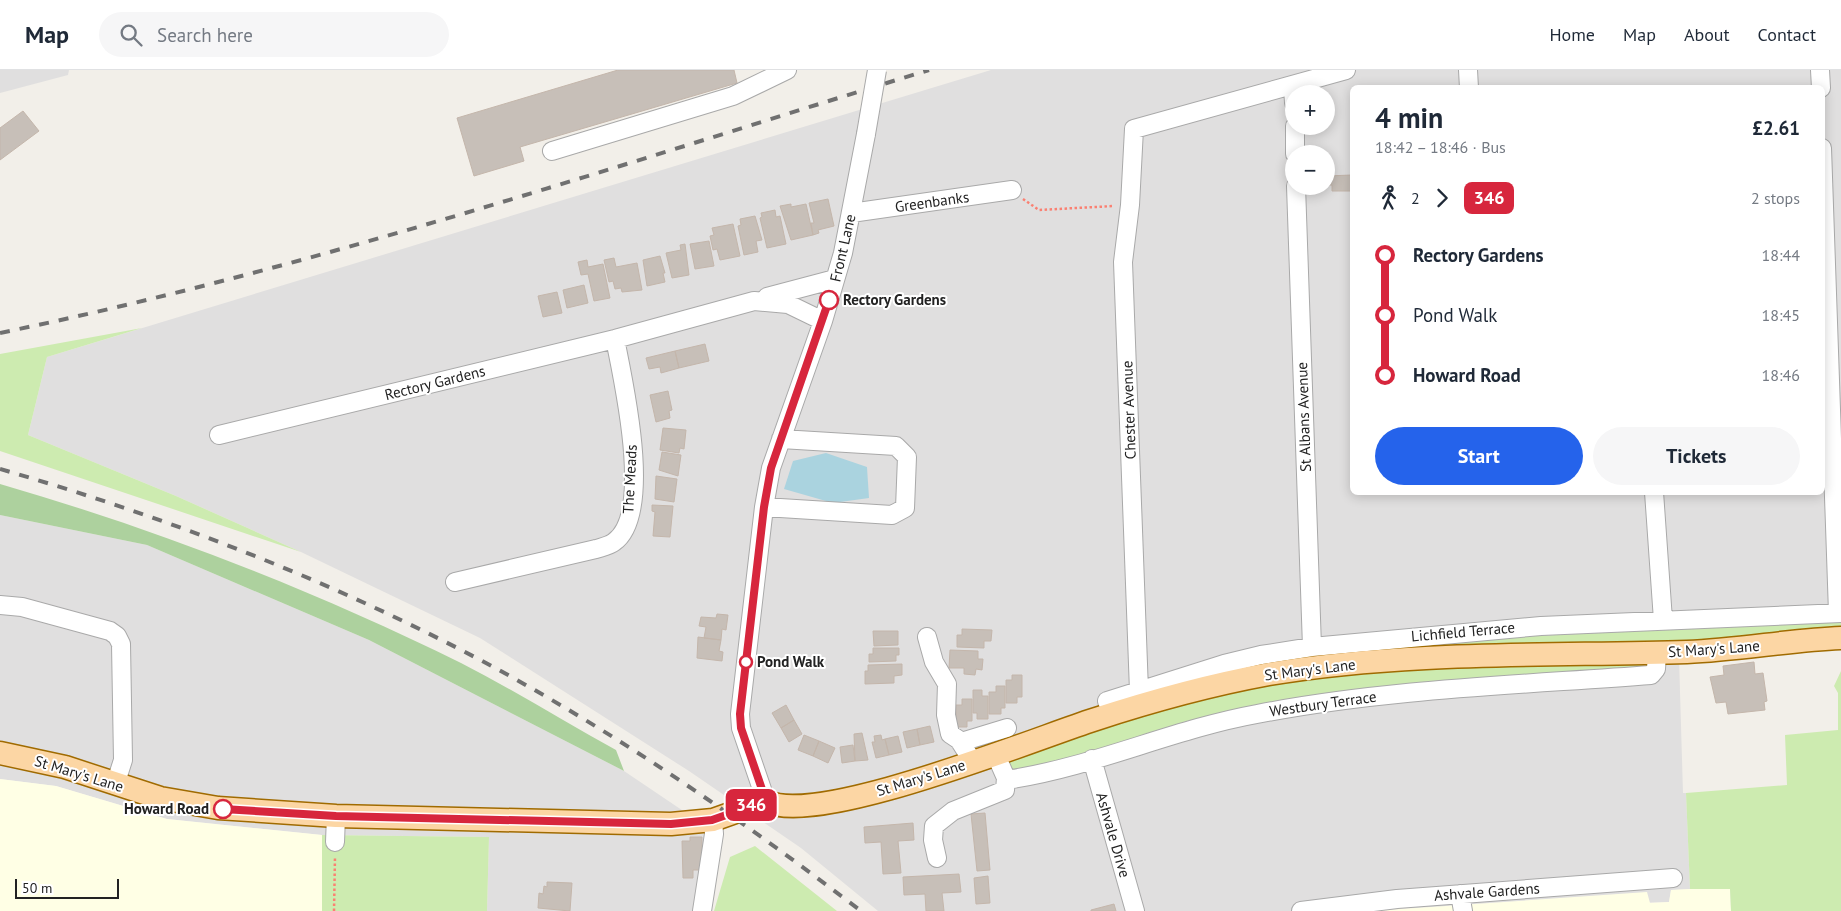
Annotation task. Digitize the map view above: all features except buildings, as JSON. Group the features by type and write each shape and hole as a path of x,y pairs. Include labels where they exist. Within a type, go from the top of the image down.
{"main road":[{"name":"St Mary's Lane","path":"0,753 65,767 115,785 183,804 336,816 663,824 712,820 766,801 774,805 788,806 851,798 893,788 1112,714 1198,689 1270,674 1341,665 1524,654 1701,652 1812,639 1841,638"}],"street":[{"path":"552,151 733,96 787,70"},
{"name":"Front Lane","path":"766,801 741,728 740,714 764,507 771,468 823,321 835,280 851,213 876,70"},
{"path":"1296,85 1346,70"},
{"path":"1468,70 1469,85"},
{"path":"1820,70 1820,85"},
{"name":"Chester Avenue","path":"1139,691 1123,262 1130,206 1134,129 1285,88"},
{"name":"Greenbanks","path":"851,213 1012,190"},
{"name":"St Albans Avenue","path":"1296,195 1312,647"},
{"path":"1825,226 1840,613"},
{"path":"754,301 835,280"},
{"name":"Rectory Gardens","path":"219,435 615,339 754,301 788,304 823,321"},
{"name":"The Meads","path":"455,582 596,549 615,542 630,518 634,479 632,428 615,339"},
{"path":"764,507 892,516 905,508 907,458 896,446 781,439"},
{"path":"1654,495 1663,620"},
{"path":"0,605 22,607 96,626 110,630 117,636 121,644 124,760 115,785"},
{"name":"Lichfield Terrace","path":"1112,714 1107,701 1234,662 1312,647 1542,626 1840,613"},
{"path":"926,638 934,662 946,684 946,716 950,734 961,742 973,762"},
{"name":"Westbury Terrace","path":"1006,778 1018,778 1092,759 1219,722 1364,696 1651,675 1656,669 1657,653"},
{"path":"961,742 1007,728"},
{"path":"937,858 933,840 934,826 953,811 1005,790 1006,778 995,753"},
{"name":"Ashvale Drive","path":"1092,759 1135,911"},
{"path":"335,842 336,816"},
{"path":"702,911 714,834 712,820"},
{"name":"Ashvale Gardens","path":"1301,911 1397,899 1461,902 1673,878"}],"path":[{"path":"1012,190 1039,210 1130,206"},
{"path":"334,911 335,842"}],"shaded area":[{"path":"0,70 69,70 68,75 0,93"},
{"path":"991,70 1841,70 1841,619 1678,624 1683,793 1686,793 1690,889 1671,890 1669,902 1397,908 1373,911 878,911 801,848 689,771 480,638 301,552 176,496 28,435 47,357"},
{"path":"0,515 147,545 369,640 624,771 710,829 700,911 487,911 489,837 322,835 167,819 56,786 0,779"},
{"path":"0,779 56,786 167,819 322,835 322,911 0,911"},
{"path":"1730,889 1731,911 1373,911 1647,892 1650,903 1669,902 1671,890"}],"green space":[{"path":"142,328 47,357 28,435 176,496 301,552 0,451 0,354"},
{"path":"0,484 118,521 235,563 405,636 481,673 616,750 624,771 369,640 147,545 0,515"},
{"path":"1841,622 1841,632 1660,647 1263,665 1262,661 1286,656 1489,638"},
{"path":"1643,663 1641,672 1418,687 1011,771 1007,761 1125,716 1283,678 1375,668"},
{"path":"1841,671 1841,911 1731,911 1730,889 1690,889 1686,793 1787,785 1785,735 1838,730 1838,693 1834,686"},
{"path":"322,835 489,837 487,911 322,911"},
{"path":"755,846 837,911 714,911 730,857"}],"water":[{"path":"826,453 867,467 869,498 833,503 784,489 793,461"}],"railway":[{"path":"0,333 118,307 235,278 351,246 583,177 929,70"},
{"path":"0,469 125,508 248,553 309,578 428,633 535,690 631,749 725,811 861,911"}],"bus line":[{"name":"346","path":"223,809 336,816 671,824 712,820 766,801 741,728 740,714 764,507 771,468 829,300"}],"place":[{"name":"Rectory Gardens","path":"829,300"},
{"name":"Pond Walk","path":"746,662"},
{"name":"Howard Road","path":"223,809"}]}
